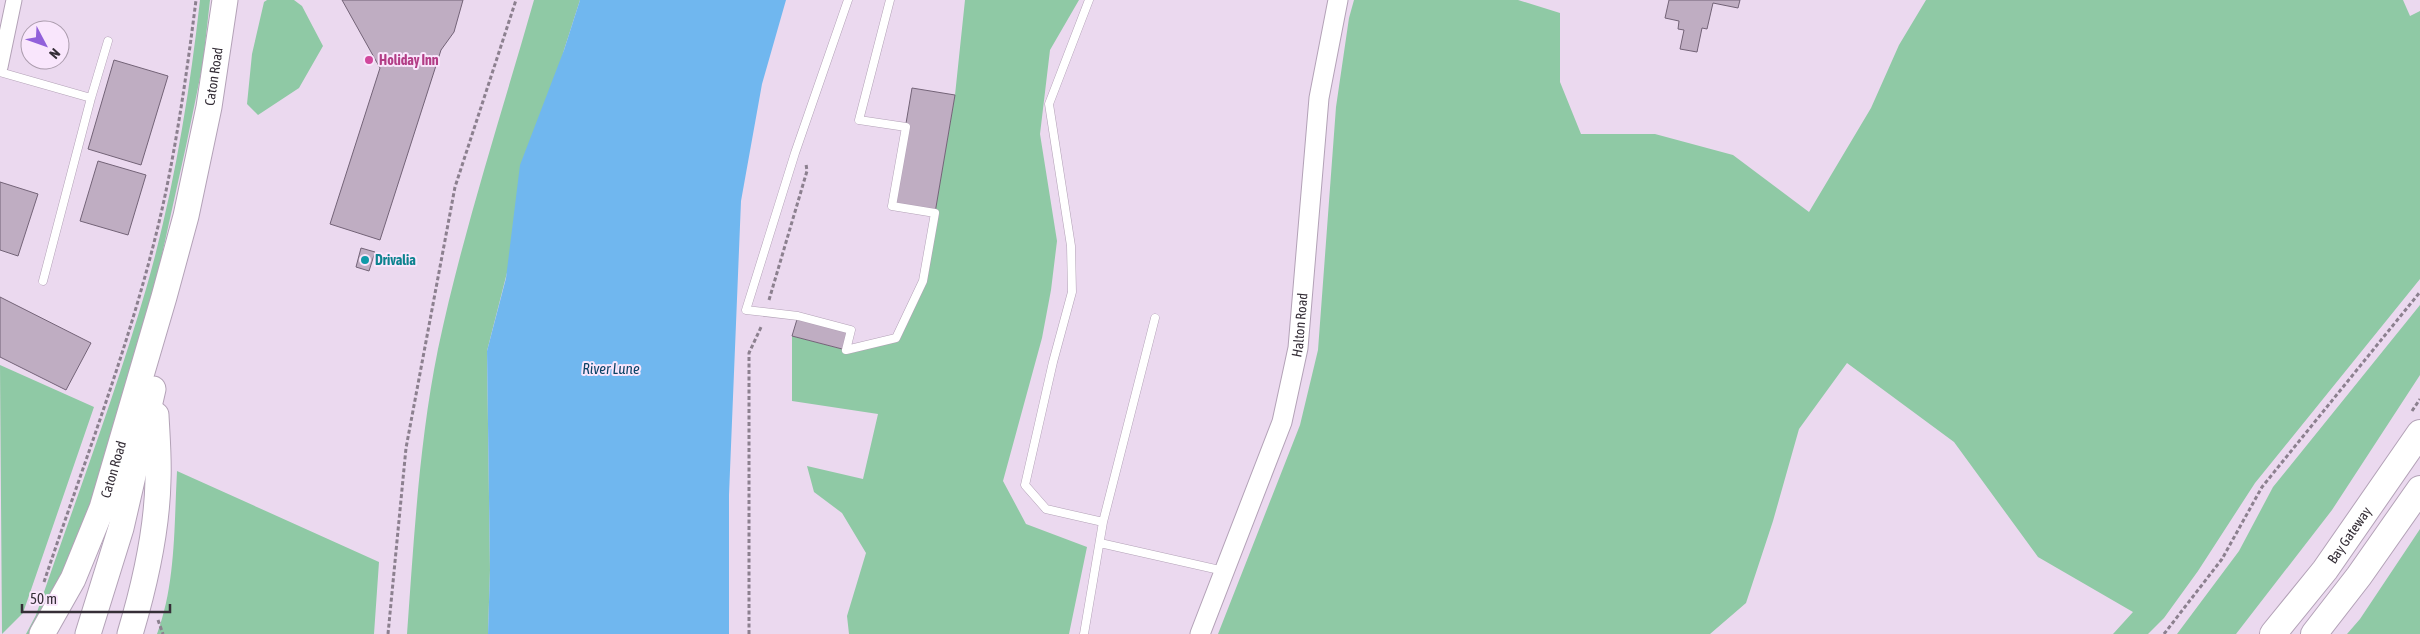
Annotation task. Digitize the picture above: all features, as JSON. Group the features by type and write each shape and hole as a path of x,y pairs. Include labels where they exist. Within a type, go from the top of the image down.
{"highway":[{"name":"Bay Gateway","path":"2273,634 2326,570 2420,433"},
{"path":"2314,634 2359,576 2420,489"}],"main road":[{"name":"Caton Road","path":"42,634 73,579 102,508 164,297 186,216 209,107 226,0"},
{"name":"Caton Road","path":"88,634 121,528 154,385 162,347 164,297"},
{"path":"130,634 139,603 153,534 158,479 154,385"},
{"path":"71,634 102,592"}],"street":[{"path":"0,67 14,0"},
{"name":"Halton Road","path":"1200,634 1282,422 1298,348 1318,98 1338,0"}],"lane":[{"path":"848,0 795,153 746,310 798,316 851,330 846,350 896,338 923,281 935,213 892,206 906,127 859,120 890,0"},
{"path":"1089,0 1049,104 1071,246 1072,292 1048,381 1025,485 1046,509 1103,522"},
{"path":"43,281 108,40"},
{"path":"0,72 91,98"},
{"path":"1084,634 1103,522 1155,318"},
{"path":"1100,543 1224,571"}],"path":[{"path":"42,589 130,327 163,202 186,79 196,0"},
{"path":"388,634 406,448 455,187 516,0"},
{"path":"2164,634 2222,559 2262,486 2420,292"}],"green space":[{"path":"200,0 210,0 203,63 148,318 123,418 68,565 30,634 26,634 36,615 93,453 121,371 156,254 179,146"},
{"path":"267,0 294,0 302,6 323,46 299,88 258,115 247,104 252,54 264,2"},
{"path":"534,0 580,0 564,50 487,351 490,570 488,634 407,634 422,455 438,349 471,217"},
{"path":"965,0 1079,0 1050,50 1040,134 1057,241 1051,290 1042,338 1003,481 1026,524 1087,547 1069,634 849,634 847,616 866,553 842,513 814,492 807,466 863,479 878,414 792,401 792,336 846,350 896,338 923,281 955,95"},
{"path":"1354,0 1518,0 1560,13 1560,82 1581,134 1655,134 1733,155 1809,212 1871,108 1899,45 1926,0 2403,0 2410,16 2420,11 2420,279 2255,483 2198,571 2164,618 2148,634 2113,634 2133,612 2038,557 1954,442 1847,363 1799,429 1773,521 1746,603 1710,634 1218,634 1300,425 1318,350 1336,107 1349,18"},
{"path":"2420,305 2420,375 2332,510 2236,634 2177,634 2239,551 2273,487"},
{"path":"0,365 94,407 23,613 2,634"},
{"path":"177,471 379,562 374,634 157,634 168,595 171,574"},
{"path":"2420,529 2420,634 2347,634 2360,619"}],"water":[{"name":"River Lune","path":"580,0 786,0 762,84 741,201 729,495 729,634 488,634 490,570 487,351 506,278 520,165 564,50"}],"building":[{"path":"342,0 463,0 454,32 441,50 380,240 330,224 380,68"},
{"path":"1669,0 1740,0 1738,8 1713,3 1707,29 1702,28 1697,52 1680,49 1684,30 1678,29 1679,21 1665,18"},
{"path":"114,60 168,76 141,165 88,149"},
{"path":"912,88 955,95 935,213 892,206"},
{"path":"98,161 146,175 128,235 80,221"},
{"path":"0,182 38,194 18,256 0,250"},
{"name":"Drivalia","path":"361,248 375,252 369,271 356,267"},
{"path":"0,297 91,343 66,390 0,357"},
{"path":"798,316 851,330 846,350 792,336"}],"place":[{"name":"Holiday Inn","path":"369,60"},
{"name":"Drivalia","path":"365,260"}]}
